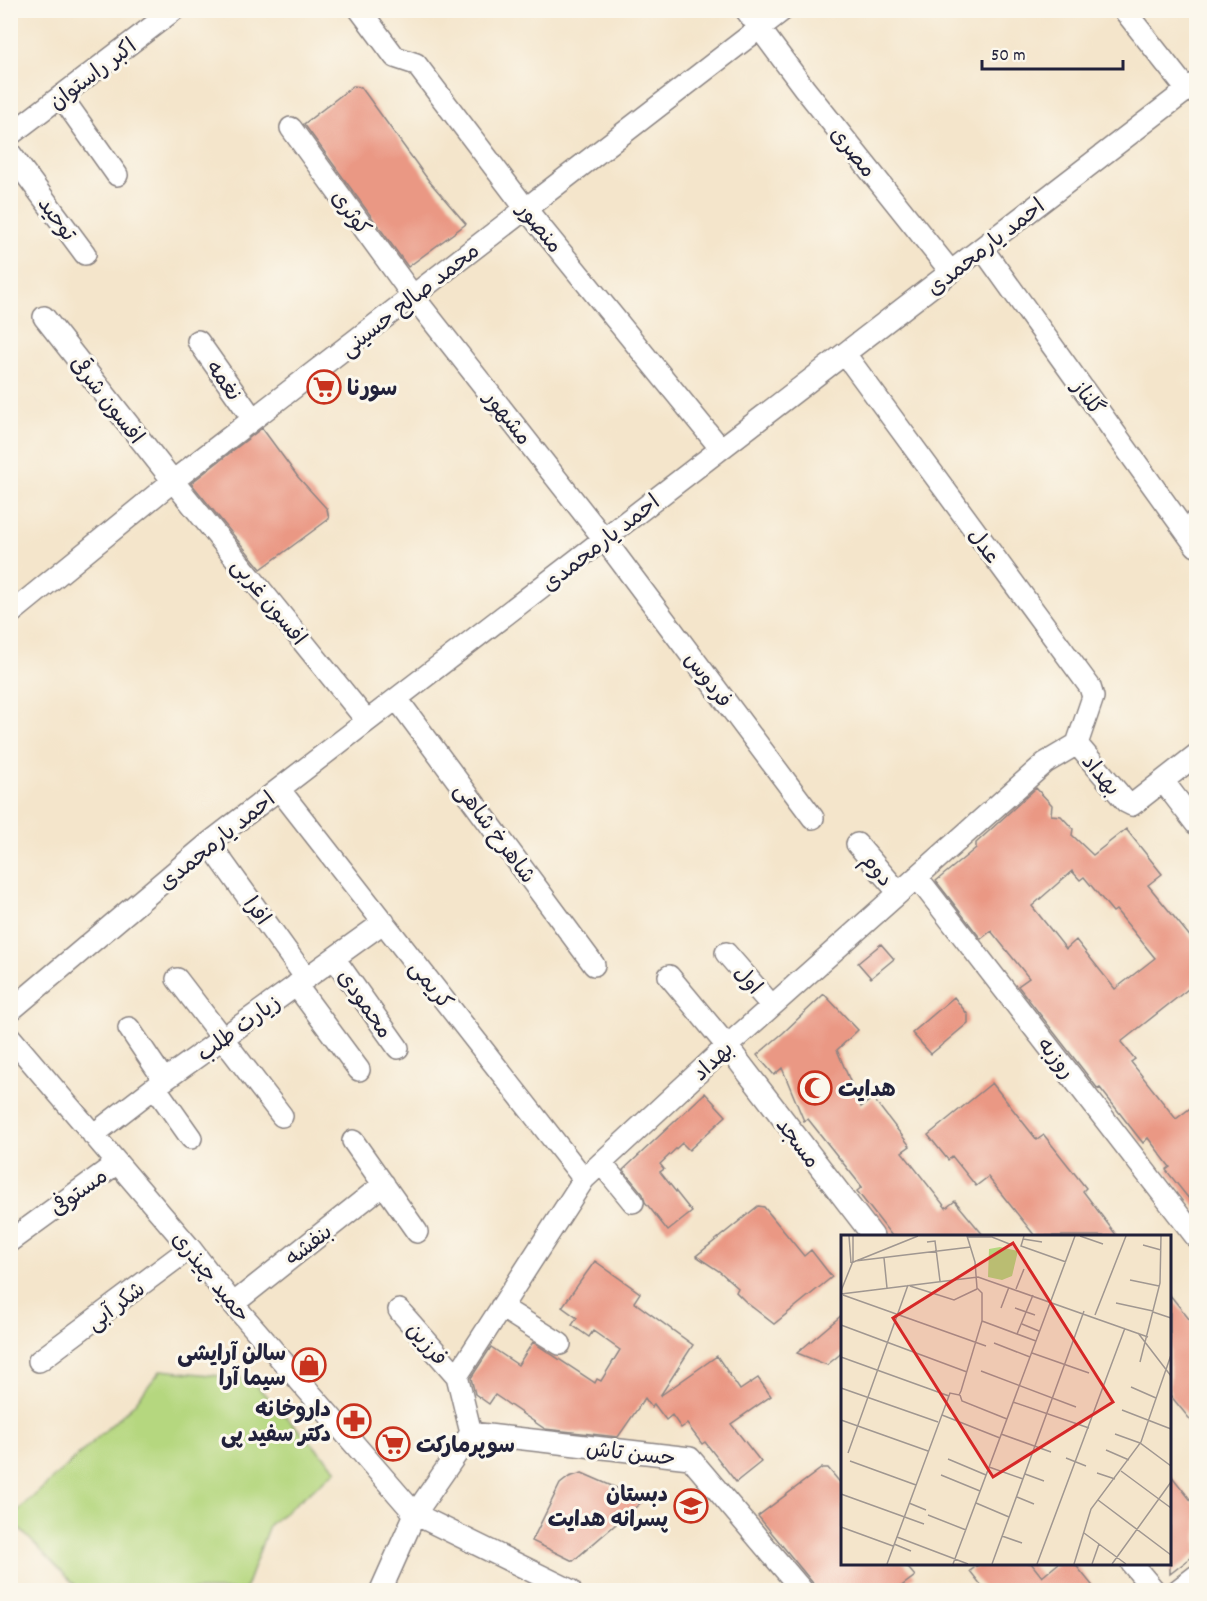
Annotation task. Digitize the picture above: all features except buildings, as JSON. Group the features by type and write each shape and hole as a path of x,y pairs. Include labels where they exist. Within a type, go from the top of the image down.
{"street":[{"name":"اکبر راستوان","path":"10,135 174,10"},
{"name":"منصور","path":"360,10 395,57 416,64 526,209 721,449"},
{"name":"مصری","path":"746,10 804,88 951,272"},
{"name":"محمد صالح حسینی","path":"10,614 173,481 783,10"},
{"path":"1124,10 1192,86"},
{"name":"احمد یارمحمدی","path":"10,1011 209,843 1192,86"},
{"path":"61,96 117,175"},
{"name":"کوثری","path":"291,128 413,296"},
{"name":"توحید","path":"10,153 85,254"},
{"name":"گلناز","path":"982,248 1197,546"},
{"name":"مشهور","path":"413,296 604,539"},
{"name":"افسون شرقی","path":"44,317 173,481"},
{"name":"نغمه","path":"198,341 253,419"},
{"name":"عدل","path":"845,354 1090,687 1093,697 1077,744"},
{"name":"افسون غربی","path":"173,481 367,721"},
{"name":"فردوس","path":"604,539 813,818"},
{"name":"شاهرخ شاهی","path":"397,699 594,965"},
{"name":"بهداد","path":"457,1376 584,1179 726,1046 1045,763 1077,744 1126,802 1132,805 1163,781"},
{"path":"1197,755 1163,781 1197,824"},
{"name":"کریمی","path":"279,789 584,1179"},
{"name":"افرا","path":"209,843 359,1070"},
{"name":"دوم","path":"857,844 899,893"},
{"name":"روزبه","path":"917,877 1197,1237"},
{"name":"زیارت طلب","path":"93,1135 221,1039 384,922"},
{"name":"اول","path":"726,953 772,1006"},
{"name":"محمودی","path":"334,958 398,1048"},
{"name":"مسجد","path":"669,976 872,1235"},
{"path":"177,979 282,1116"},
{"path":"129,1028 191,1138"},
{"name":"حمید چیذری","path":"10,1037 190,1248 233,1304 415,1514"},
{"path":"353,1141 417,1232"},
{"name":"مستوفی","path":"10,1241 117,1163"},
{"path":"601,1163 633,1202"},
{"name":"بنفشه","path":"233,1304 384,1184"},
{"name":"شکر آبی","path":"39,1361 190,1248"},
{"path":"501,1307 560,1344"},
{"name":"فرزین","path":"399,1310 457,1376"},
{"path":"381,1590 415,1514 471,1433 457,1376"},
{"name":"حسن تاش","path":"471,1433 690,1458 802,1590"},
{"path":"415,1514 570,1590"},
{"path":"1134,1565 1154,1590"},
{"path":"1178,1590 1197,1576"}],"green space":[{"path":"161,1370 250,1379 337,1470 269,1525 245,1590 80,1590 11,1520 11,1517 133,1405"}],"place":[{"name":"سورنا","path":"324,387"},
{"name":"هدایت","path":"815,1088"},
{"name":"سالن آرایشی سیما آرا","path":"309,1365"},
{"name":"داروخانه دکتر سفید پی","path":"354,1421"},
{"name":"سوپرمارکت","path":"393,1444"},
{"name":"دبستان پسرانه هدایت","path":"691,1506"}]}
